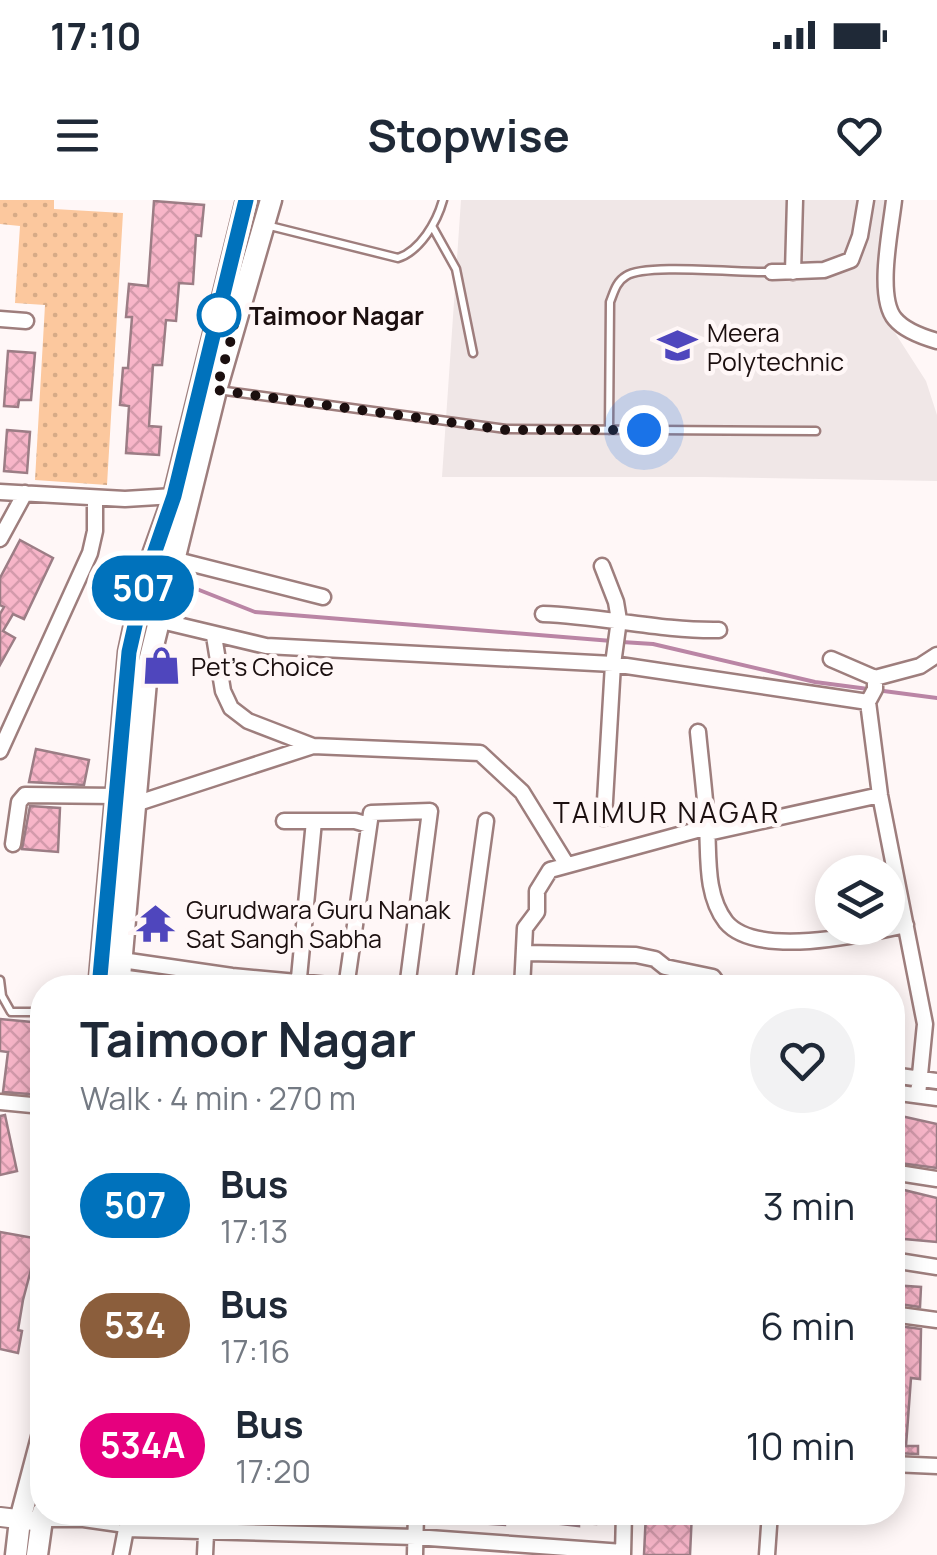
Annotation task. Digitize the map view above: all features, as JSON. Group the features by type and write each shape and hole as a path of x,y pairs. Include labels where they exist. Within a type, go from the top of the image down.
{"main road":[{"path":"126,800 129,652 146,577 174,496 246,200"},
{"path":"110,974 126,800 156,620 271,200"},
{"path":"24,1532 30,1500"}],"street":[{"path":"793,272 795,200"},
{"path":"772,272 824,270 851,260 866,200"},
{"path":"894,200 885,282 887,303 895,319 937,342"},
{"path":"0,319 26,320"},
{"path":"0,492 95,498 174,496"},
{"path":"0,539 25,493"},
{"path":"0,751 90,553 95,498"},
{"path":"173,558 323,598"},
{"path":"602,566 616,602 617,634 604,818"},
{"path":"543,614 617,634 720,630"},
{"path":"156,620 266,646 613,664 872,691 937,655"},
{"path":"214,636 223,691 231,708 262,728 313,746 480,753 522,792 567,865"},
{"path":"831,658 872,691 880,795 925,1024 918,1095"},
{"path":"698,732 708,830 707,868 726,921 735,930 780,940 813,941 837,940 906,925"},
{"path":"13,844 19,802 25,795 126,800 313,746"},
{"path":"523,975 525,928 537,912 537,891 550,870 708,830 880,795"},
{"path":"353,975 370,813 430,810 408,975"},
{"path":"299,975 314,821"},
{"path":"284,822 355,821 369,825"},
{"path":"465,975 486,821"},
{"path":"525,953 636,955 665,967 703,975"},
{"path":"905,1077 937,1081"},
{"path":"905,1094 937,1098"},
{"path":"0,1102 30,1105"},
{"path":"905,1174 937,1179"},
{"path":"905,1262 937,1267"},
{"path":"905,1316 937,1320"},
{"path":"905,1465 937,1466"},
{"path":"204,1555 207,1525"},
{"path":"415,1525 415,1555"},
{"path":"121,1555 126,1530 415,1537 623,1554 624,1525"},
{"path":"767,1555 769,1525"}],"lane":[{"path":"264,224 398,258 410,253 432,226 443,200"},
{"path":"432,226 456,269 473,353"},
{"path":"609,430 610,302 623,277 650,270 772,272"},
{"path":"216,390 506,430 816,431"},
{"path":"0,980 2,996 11,1012 30,1012"},
{"path":"24,1532 126,1530"}],"shaded area":[{"path":"0,200 54,200 54,209 123,213 107,485 35,480 45,305 15,303 20,226 0,224"},
{"name":"Meera Polytechnic","path":"461,200 890,200 879,270 881,311 926,381 937,415 937,481 442,477"}],"building":[{"path":"154,201 204,205 201,236 196,235 193,284 179,283 176,321 166,320 162,365 153,365 149,426 161,427 159,455 126,453 129,406 120,405 132,317 126,317 129,284 148,286"},
{"path":"8,351 35,353 31,400 19,400 18,407 4,406"},
{"path":"7,430 30,432 27,473 4,471"},
{"path":"20,540 53,558 24,619 13,614 3,631 15,638 0,665 0,614 4,607 0,605 0,578"},
{"path":"36,749 89,760 84,785 29,782"},
{"path":"30,806 60,808 58,852 22,849"},
{"path":"0,1019 30,1022 30,1094 3,1092 8,1052 0,1051"},
{"path":"5,1115 17,1171 0,1175 0,1116"},
{"path":"905,1117 937,1124 937,1168 905,1164"},
{"path":"905,1190 937,1198 937,1242 905,1239"},
{"path":"0,1232 30,1237 30,1273 18,1330 22,1331 18,1353 0,1349"},
{"path":"905,1286 921,1287 920,1307 905,1305"},
{"path":"905,1327 921,1329 920,1379 911,1378 906,1446 918,1446 918,1454 905,1454"},
{"path":"645,1525 691,1525 690,1555 644,1555"}],"waterway":[{"path":"184,584 255,612 612,641"},
{"path":"622,642 653,644 815,682 937,698"}],"bus line":[{"name":"507","path":"99,975 129,652 146,577 174,496 246,200"}],"place":[{"name":"Taimoor Nagar","path":"219,315"},
{"name":"Meera Polytechnic","path":"677,346"},
{"name":"Pet's Choice","path":"161,666"},
{"name":"Gurudwara Guru Nanak Sat Sangh Sabha","path":"156,923"}],"district":[{"name":"TAIMUR NAGAR","path":"667,812"}],"route":[{"path":"219,315 235,326 216,390 506,430 644,430"}]}
